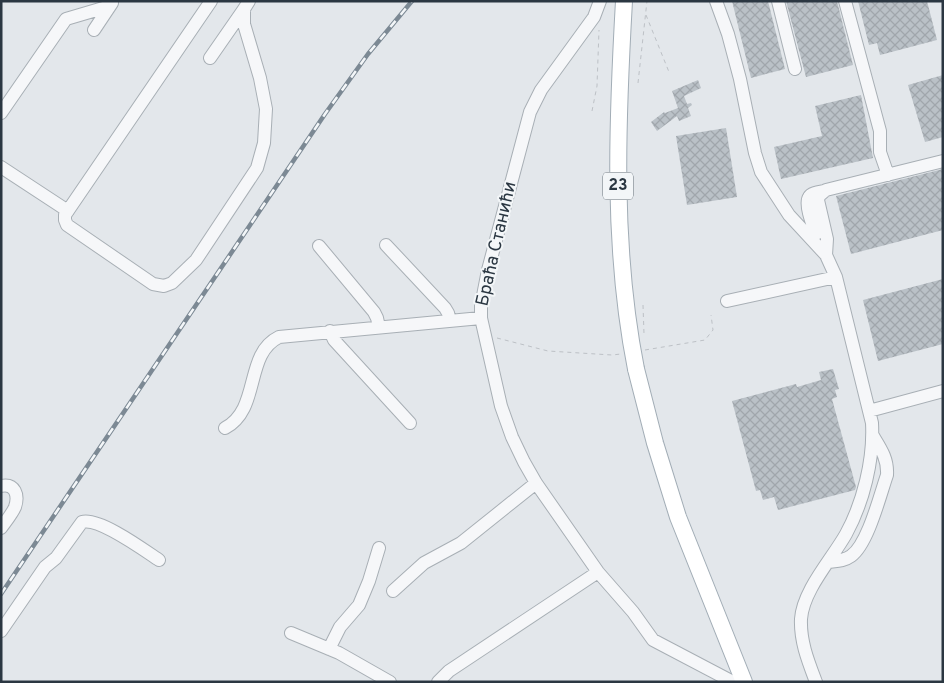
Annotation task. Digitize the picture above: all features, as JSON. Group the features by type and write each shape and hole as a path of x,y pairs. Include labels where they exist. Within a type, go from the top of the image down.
{"main road":[{"name":"23","path":"624,1 618,154 618,218 624,296 636,369 656,450 678,517 744,682"}],"street":[{"path":"211,1 68,211 65,220 67,225 153,284 164,286 172,283 196,260 258,168 264,143 266,109 260,78 244,24 247,5"},
{"name":"Браћа Станићи","path":"600,1 594,17 541,90 530,112 488,270 480,318 501,406 516,445 536,483 598,572 633,612 654,640 733,682"},
{"path":"716,1 728,34 740,78 755,154 761,172 789,215 826,255 836,277 872,424 873,436 864,485 856,511 846,533 805,602 801,618 802,639 816,682"},
{"path":"778,1 795,68"},
{"path":"845,1 880,131 880,152 888,174"},
{"path":"94,30 112,4"},
{"path":"1,113 66,19 112,4"},
{"path":"210,58 247,5"},
{"path":"816,234 807,206 810,195 943,161"},
{"path":"1,167 68,211"},
{"path":"826,190 819,196 818,200 827,239 826,255"},
{"path":"386,245 445,308 450,321"},
{"path":"320,246 374,312 378,318 379,327"},
{"path":"727,301 836,277"},
{"path":"225,428 235,422 244,407 258,364 269,343 285,335 480,318"},
{"path":"330,331 332,337 410,422"},
{"path":"869,410 943,391"},
{"path":"829,562 844,560 852,556 860,546 869,528 887,475 888,465 873,436"},
{"path":"393,591 424,563 461,543 536,483"},
{"path":"1,486 12,486 17,498 15,508 1,528"},
{"path":"1,631 45,567 56,558 82,522 91,521 130,540 159,560"},
{"path":"329,649 340,627 359,605 379,548"},
{"path":"438,682 456,666 598,572"},
{"path":"291,633 329,649 390,682"}],"path":[{"path":"638,83 647,1"},
{"path":"646,15 669,72"},
{"path":"592,111 597,86 599,26"},
{"path":"643,305 644,341"},
{"path":"640,351 705,340 713,330 711,315"},
{"path":"486,341 496,338 548,351 622,354"}],"building":[{"path":"732,1 768,1 785,69 751,78"},
{"path":"786,1 837,1 853,65 806,77"},
{"path":"858,1 927,1 937,40 880,55 877,43 869,45"},
{"path":"943,75 943,137 925,142 908,85"},
{"path":"698,80 701,88 684,96 687,104 691,103 692,105 688,108 691,116 679,121 677,116 657,131 651,122 664,112 678,108 672,91"},
{"path":"861,95 873,158 781,179 774,147 822,136 815,106"},
{"path":"726,128 737,197 687,205 676,136"},
{"path":"943,169 943,230 851,254 836,196"},
{"path":"943,279 943,344 878,361 863,300"},
{"path":"833,369 839,389 835,390 837,397 832,399 856,487 855,490 778,510 774,497 763,500 760,490 756,491 732,401 796,384 797,387 821,380 819,372"}],"railway":[{"path":"1,594 325,114 368,54 412,1"}]}
